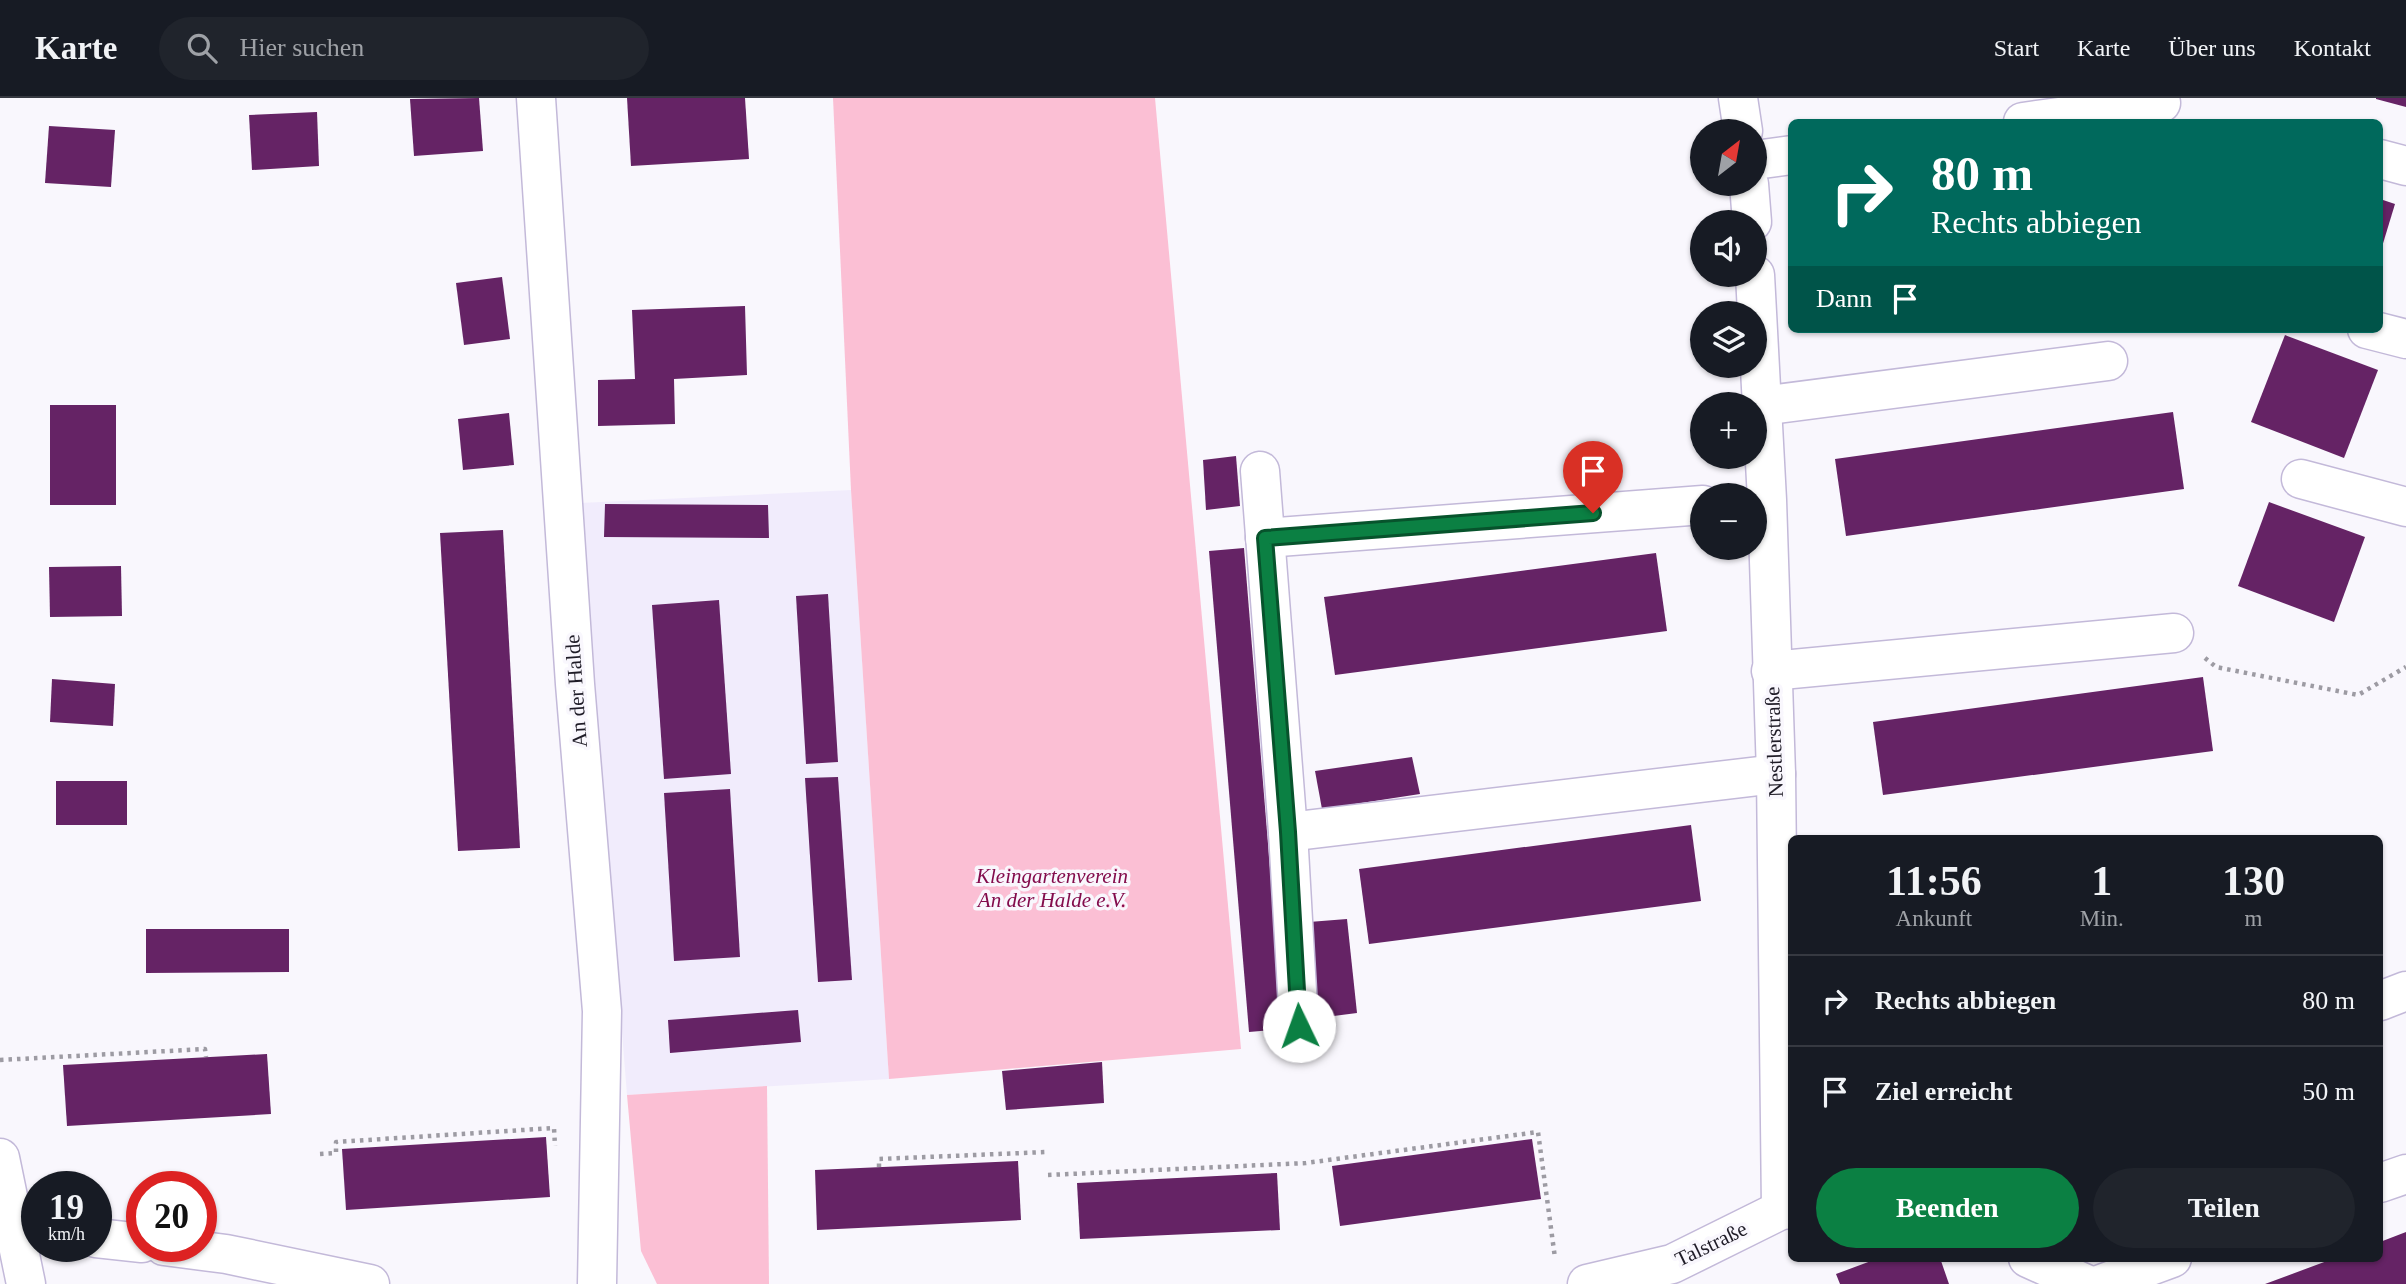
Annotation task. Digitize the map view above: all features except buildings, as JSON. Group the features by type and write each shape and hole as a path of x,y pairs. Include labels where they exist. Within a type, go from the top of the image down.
{"street":[{"name":"An der Halde","path":"536,98 575,684 602,1011 597,1284"},
{"path":"1738,98 1741,119"},
{"path":"2046,119 2161,103"},
{"path":"1768,158 1788,156"},
{"path":"2383,160 2406,166"},
{"name":"Nestlerstraße","path":"1756,287 1760,392"},
{"path":"2383,333 2406,339"},
{"path":"1767,405 2108,361"},
{"path":"1260,471 1288,832 1299,1026"},
{"path":"2301,479 2406,508"},
{"path":"1265,538 1690,506"},
{"name":"Nestlerstraße","path":"1765,560 1776,774 1787,1209"},
{"path":"1771,670 2174,633"},
{"path":"1288,832 1776,774"},
{"path":"2383,1000 2406,991"},
{"path":"0,1158 21,1215"},
{"path":"2383,1182 2406,1174"},
{"name":"Talstraße","path":"1572,1277 1674,1274 1787,1209"},
{"path":"217,1253 370,1284"},
{"path":"26,1262 26,1284"},
{"path":"2037,1262 2086,1284"},
{"path":"2101,1284 2161,1262"}],"path":[{"path":"2174,633 2216,667 2358,695 2406,667"},
{"path":"0,1060 205,1049 206,1057"},
{"path":"124,1053 125,1062"},
{"path":"320,1154 337,1153 336,1142 554,1128 556,1155"},
{"path":"487,1132 488,1141"},
{"path":"1048,1175 1306,1163 1389,1156 1538,1132 1572,1277"},
{"path":"400,1138 401,1146"},
{"path":"879,1167 878,1159 1046,1152"},
{"path":"958,1155 958,1164"},
{"path":"1216,1168 1216,1176"},
{"path":"1135,1172 1135,1179"}],"shaded area":[{"path":"851,490 889,1079 627,1095 580,503"}],"green space":[{"name":"Kleingartenverein An der Halde e.V.","path":"833,98 1155,98 1241,1049 889,1079 851,490"},
{"path":"767,1086 769,1284 657,1284 641,1251 627,1095"}],"route":[{"path":"1299,1026 1288,832 1265,538 1593,513"}]}
